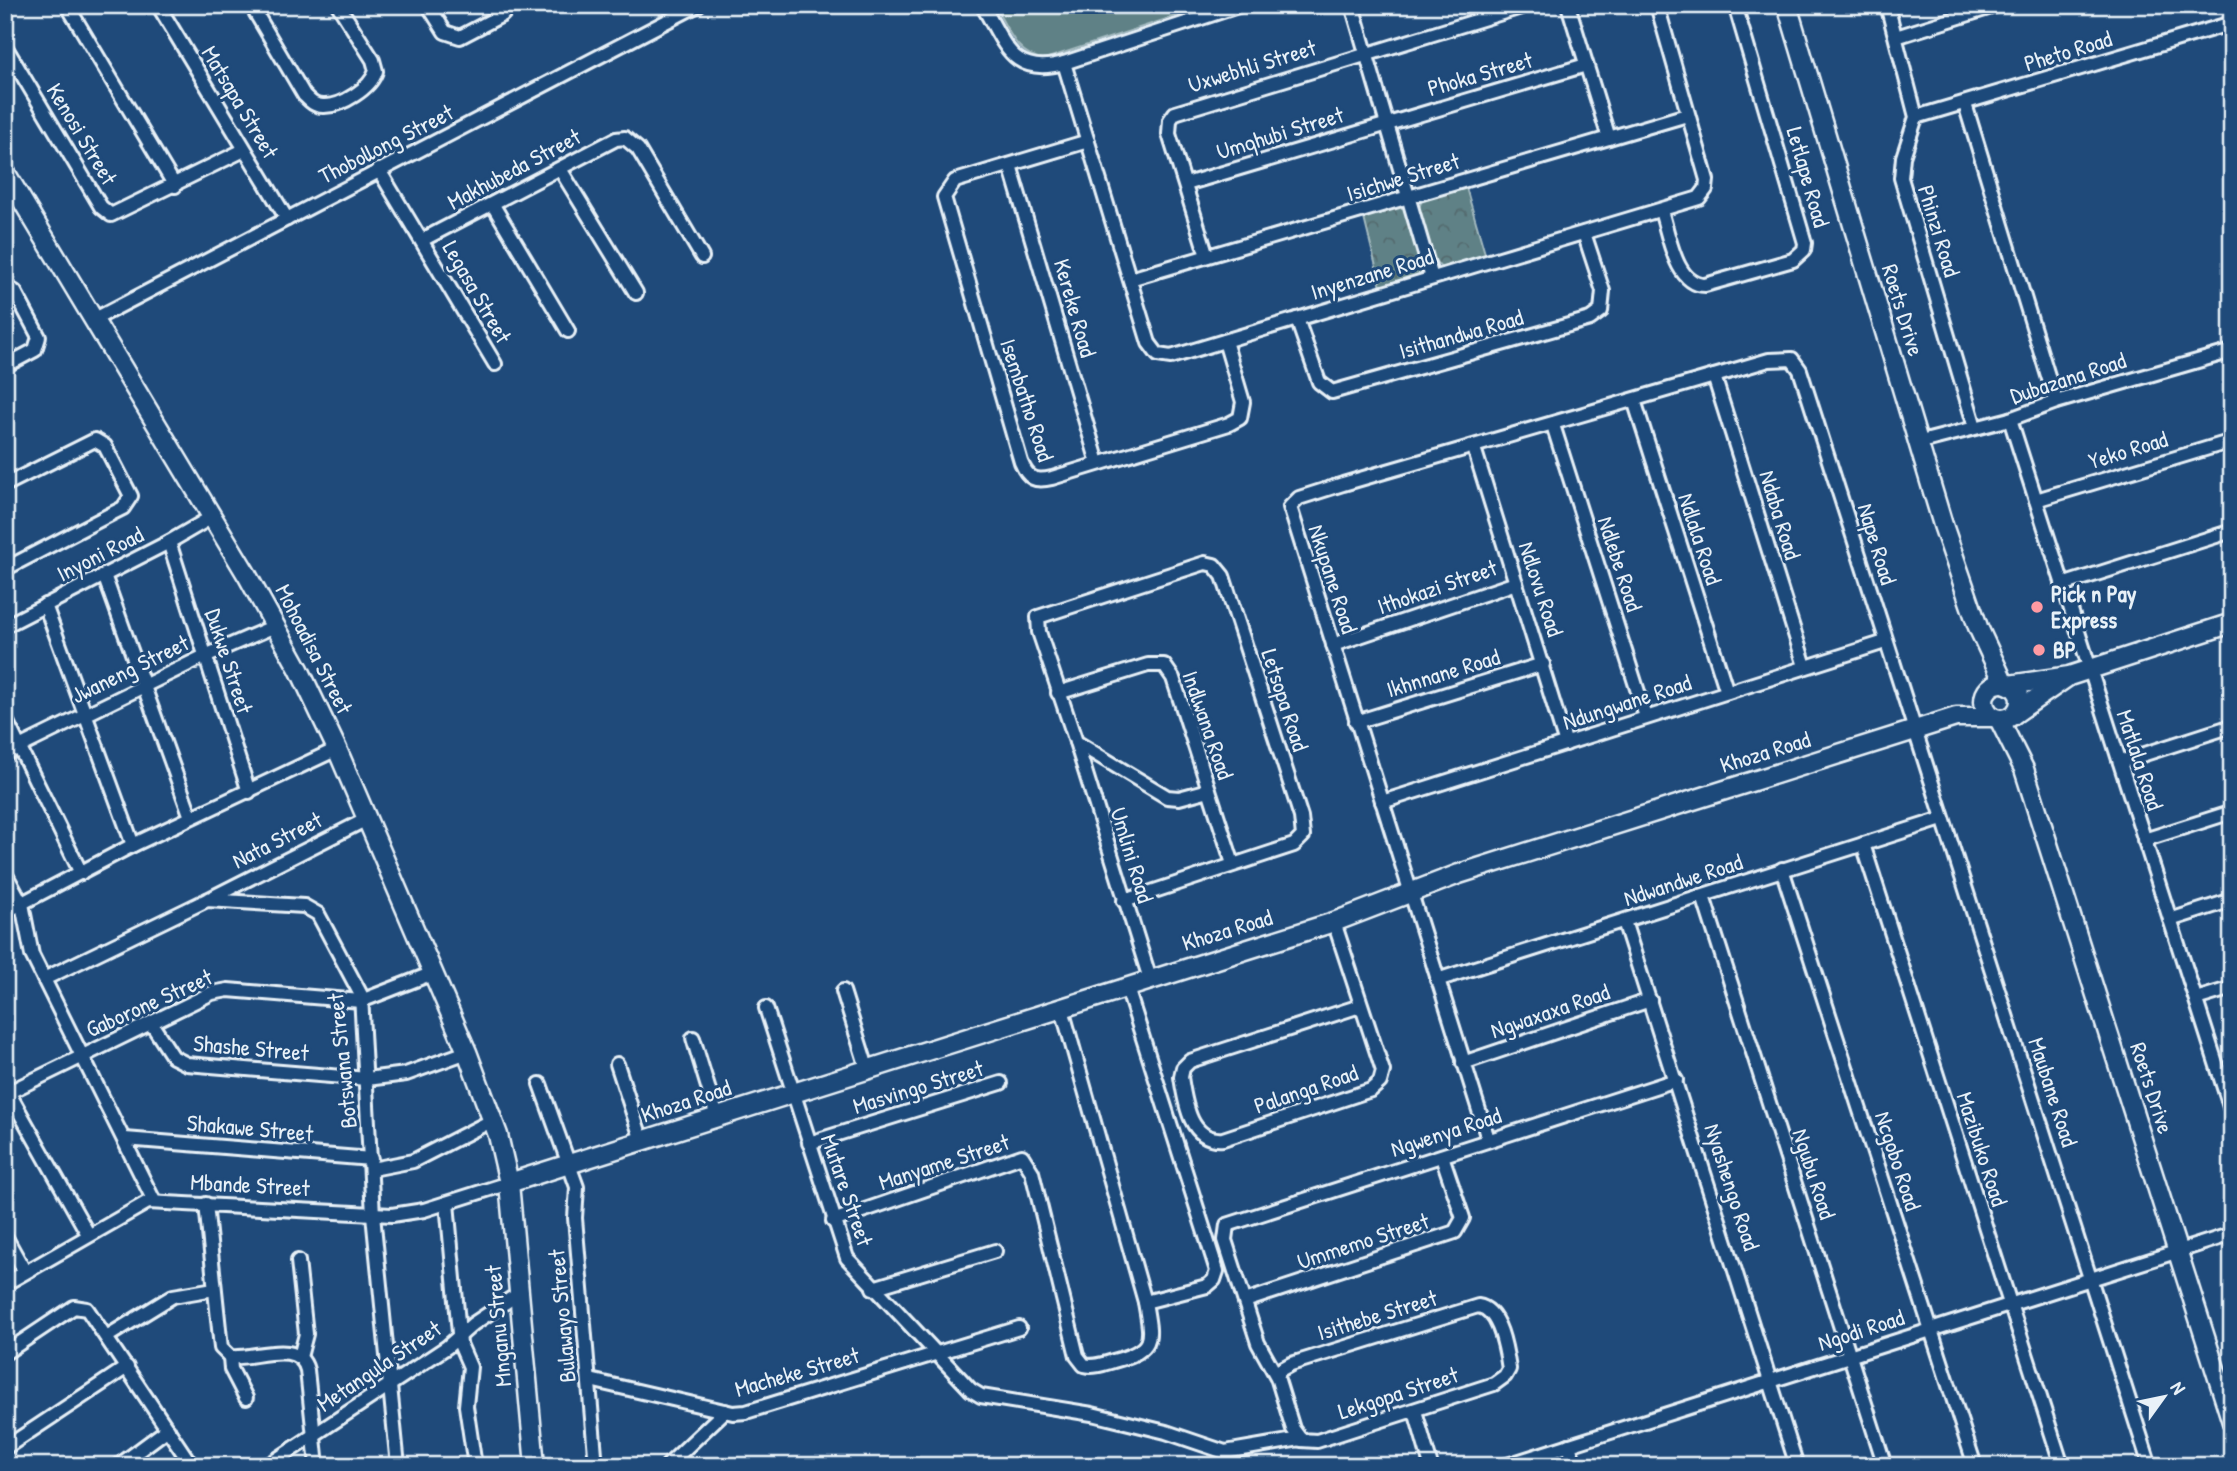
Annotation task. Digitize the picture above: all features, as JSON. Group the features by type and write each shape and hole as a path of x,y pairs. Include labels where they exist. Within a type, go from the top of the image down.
{"street":[{"path":"67,5 175,186"},
{"name":"Matsapa Street","path":"158,5 287,219"},
{"path":"251,5 304,95 317,105 332,105 358,92 374,78 376,71 373,60 338,5"},
{"path":"428,5 448,34 465,35 502,15 511,5"},
{"name":"Thobollong Street","path":"93,320 698,5"},
{"path":"982,5 1012,54 1026,66 1047,67 1241,5"},
{"path":"1352,5 1432,278"},
{"path":"1365,53 1528,5"},
{"path":"1568,5 1609,138"},
{"name":"Inyenzane Road","path":"1064,63 1149,343 1158,355 1171,356 1691,202 1704,193 1708,185 1657,5"},
{"name":"Letlape Road","path":"1661,211 1684,277 1694,285 1704,285 1793,260 1804,250 1805,243 1735,5"},
{"name":"Roets Drive","path":"1787,5 1917,443 1978,628 2007,684"},
{"path":"1887,5 1916,117"},
{"path":"1896,37 1970,9 1998,5"},
{"name":"Pheto Road","path":"1916,117 2232,23"},
{"name":"Kenosi Street","path":"5,46 106,212 117,214 244,150"},
{"name":"Uxwebhli Street","path":"1207,256 1169,134 1170,120 1175,113 1365,53"},
{"name":"Phoka Street","path":"1386,124 1586,65"},
{"path":"1965,104 2056,402"},
{"name":"Isichwe Street","path":"1130,279 1687,115"},
{"name":"Phinzi Road","path":"1916,117 1903,158 1901,178 1975,427"},
{"name":"Umqhubi Street","path":"1186,184 1386,124"},
{"name":"Makhubeda Street","path":"422,240 616,139 625,138 638,149 702,257"},
{"name":"Isembatho Road","path":"1088,141 956,181 947,189 945,205 1024,470 1037,481 1229,424 1240,418 1243,402 1225,341"},
{"name":"Kereke Road","path":"1010,165 1098,463"},
{"path":"560,169 635,293"},
{"name":"Legasa Street","path":"379,170 495,364"},
{"name":"Mohoadisa Street","path":"5,172 275,626 337,749 467,1052 493,1120 509,1183"},
{"path":"493,205 568,331"},
{"name":"Isithandwa Road","path":"1297,319 1319,382 1332,392 1590,318 1601,311 1604,299 1584,233"},
{"path":"5,286 15,292 39,337 35,349 5,366"},
{"name":"Dubazana Road","path":"1917,443 2010,419 2056,402 2232,351"},
{"name":"Nkupane Road","path":"1488,1139 1290,516 1293,502 1331,487 1474,448 1780,357 1792,359 1800,370"},
{"name":"Nape Road","path":"1800,370 1915,731"},
{"name":"Ndaba Road","path":"1714,376 1805,666"},
{"name":"Ndlala Road","path":"1633,400 1727,692"},
{"name":"Matlala Road","path":"2010,419 2232,1113"},
{"name":"Ndlebe Road","path":"1553,425 1646,717"},
{"path":"5,485 94,440 105,446 131,496 123,508 5,569"},
{"name":"Yeko Road","path":"2036,500 2232,441"},
{"name":"Ndlovu Road","path":"1474,448 1566,744"},
{"name":"Inyoni Road","path":"5,626 212,517"},
{"path":"2062,585 2232,531"},
{"name":"Dukwe Street","path":"169,542 250,792"},
{"name":"Letsopa Road","path":"1046,613 1205,563 1218,568 1229,593 1304,832 1294,845 1124,901"},
{"path":"104,575 146,684 191,817"},
{"name":"Ithokazi Street","path":"1333,645 1516,583"},
{"path":"45,605 133,845"},
{"name":"Umlini Road","path":"1046,613 1038,617 1037,623 1150,979"},
{"path":"2069,676 2007,715 1986,710 1987,692 1994,685 2069,676 2232,623"},
{"name":"Jwaneng Street","path":"5,754 205,656 275,626"},
{"name":"Roets Drive","path":"1978,628 1987,692"},
{"name":"Ndungwane Road","path":"1382,802 1885,642"},
{"name":"Ikhnnane Road","path":"1356,722 1543,664"},
{"name":"Indlwana Road","path":"1058,693 1148,665 1164,666 1173,678 1233,864"},
{"path":"2007,684 2020,699 2007,715"},
{"name":"Khoza Road","path":"1956,717 1987,692"},
{"name":"Roets Drive","path":"2007,715 2232,1422"},
{"name":"Khoza Road","path":"509,1183 1334,922 1459,874 1956,717 2007,715"},
{"path":"5,718 81,873"},
{"path":"2120,762 2232,726"},
{"name":"Maubane Road","path":"1915,731 2150,1466"},
{"path":"1076,742 1167,797 1209,790"},
{"path":"5,912 133,845 337,749"},
{"path":"2144,840 2232,812"},
{"name":"Nata Street","path":"207,900 367,819"},
{"name":"Ndwandwe Road","path":"1437,980 1942,819"},
{"name":"Mazibuko Road","path":"1863,844 2062,1466"},
{"name":"Ncgobo Road","path":"1782,869 1975,1466"},
{"path":"5,873 22,904 27,939 44,979 154,1201"},
{"name":"Ngubu Road","path":"1703,896 1885,1466"},
{"name":"Botswana Street","path":"44,979 207,900 304,906 315,911 357,984 362,1001 373,1215 398,1466"},
{"path":"2170,920 2232,900"},
{"name":"Nyashengo Road","path":"1624,921 1796,1466"},
{"name":"Palanga Road","path":"1334,922 1383,1071 1377,1086 1223,1139 1206,1138 1193,1123 1181,1077 1183,1068 1190,1061 1360,1006"},
{"path":"362,1001 433,973"},
{"path":"1062,1009 1145,1302 1207,1286 1214,1280 1217,1271 1127,988"},
{"path":"2196,999 2232,988"},
{"name":"Gaborone Street","path":"6,1091 212,993 228,990 362,1001"},
{"path":"843,991 868,1071"},
{"name":"Ngwaxaxa Road","path":"1463,1063 1650,1000"},
{"name":"Mutare Street","path":"766,1008 847,1258 933,1353"},
{"name":"Shashe Street","path":"151,1023 173,1057 183,1063 367,1079 406,1074 467,1052"},
{"path":"692,1038 717,1117"},
{"path":"617,1064 642,1141"},
{"name":"Ngwenya Road","path":"1245,1301 1225,1240 1225,1228 1230,1223 1676,1080"},
{"name":"Masvingo Street","path":"808,1143 1001,1083"},
{"name":"Bulawayo Street","path":"540,1084 578,1192 575,1218 596,1466"},
{"path":"6,1091 88,1234"},
{"name":"Shakawe Street","path":"125,1139 371,1164 413,1161 493,1120"},
{"name":"Manyame Street","path":"833,1220 969,1176 1020,1156 1027,1159 1063,1290 1074,1349 1084,1365 1096,1366 1135,1356 1148,1345 1150,1327 1145,1302"},
{"name":"Ummemo Street","path":"1245,1301 1455,1232 1463,1218 1442,1156"},
{"name":"Mbande Street","path":"5,1284 142,1203 154,1201 373,1215 407,1213 509,1183"},
{"name":"Mnganu Street","path":"509,1183 535,1466"},
{"path":"447,1203 460,1336 470,1367 466,1406 475,1466"},
{"path":"206,1204 221,1348 230,1357 231,1369 246,1398"},
{"name":"Ngodi Road","path":"1504,1466 2232,1234"},
{"path":"5,1236 25,1272"},
{"path":"873,1288 995,1251"},
{"path":"298,1261 306,1334 300,1357"},
{"path":"108,1336 173,1296 214,1289"},
{"name":"Metangula Street","path":"267,1466 390,1385 512,1298"},
{"path":"1245,1301 1258,1343 1277,1377 1293,1429 1300,1438"},
{"path":"5,1353 74,1307 89,1310 192,1466"},
{"name":"Isithebe Street","path":"1277,1377 1280,1370 1291,1364 1474,1307 1485,1307 1492,1312"},
{"name":"Lekgopa Street","path":"933,1353 971,1390 981,1396 1092,1414 1177,1435 1224,1452 1300,1438 1317,1441 1494,1384 1507,1375 1508,1362 1492,1312"},
{"name":"Macheke Street","path":"590,1380 725,1411 746,1412 1019,1328"},
{"path":"230,1357 290,1353 300,1357 307,1370 317,1466"},
{"path":"5,1448 127,1367"},
{"path":"667,1466 725,1411"},
{"path":"1415,1411 1432,1466"},
{"path":"118,1466 168,1429"},
{"path":"1569,1445 1575,1466"}],"green space":[{"path":"994,5 1209,5 1045,59 1035,57 1020,47"},
{"path":"1465,184 1486,257 1441,268 1434,259 1419,208 1423,197"},
{"path":"1407,202 1425,273 1381,287 1363,214"}],"place":[{"name":"Pick n Pay Express","path":"2037,607"},
{"name":"BP","path":"2039,650"}]}
